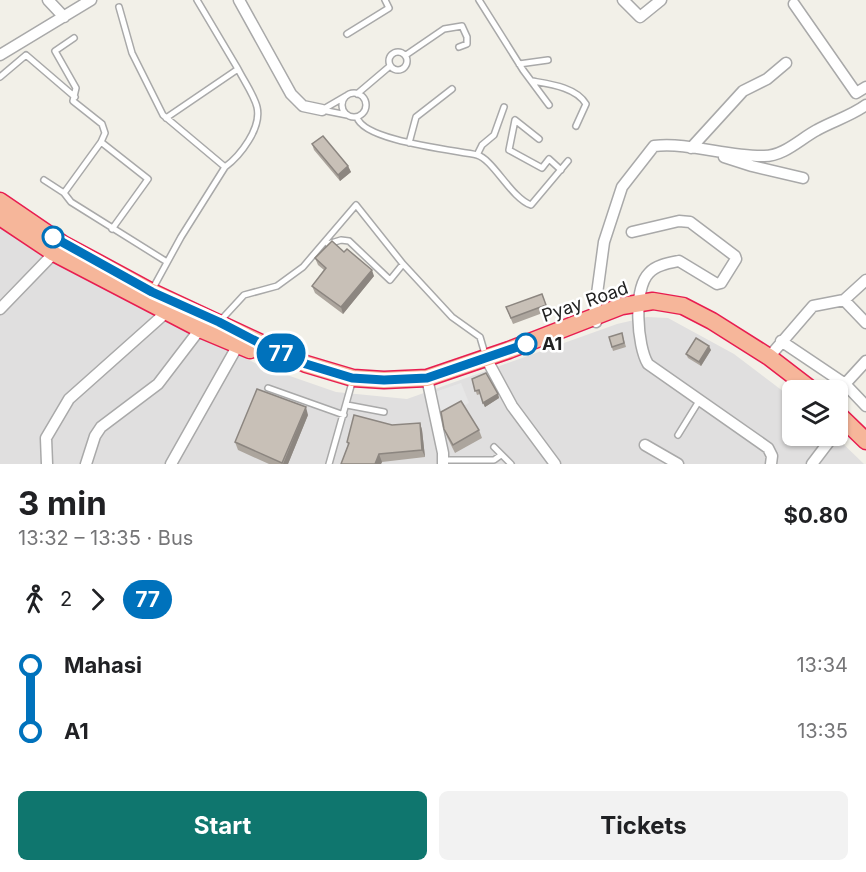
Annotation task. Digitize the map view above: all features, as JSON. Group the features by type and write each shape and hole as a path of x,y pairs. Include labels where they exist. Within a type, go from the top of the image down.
{"highway":[{"name":"Pyay Road","path":"0,201 58,249 152,292 200,329 304,372 351,386 384,388 427,383 488,362 509,350 596,320 622,306 679,314 708,329 786,380"},
{"name":"Pyay Road","path":"0,217 171,308 219,322 306,364 352,378 427,383"},
{"name":"Pyay Road","path":"639,307 667,302 682,306 712,321 769,357 799,380"},
{"path":"848,431 866,441"},
{"path":"848,435 866,453"}],"street":[{"path":"48,0 64,17"},
{"path":"0,55 91,0"},
{"path":"239,0 291,94 303,106 322,110"},
{"path":"624,0 640,17 661,0"},
{"path":"794,4 856,93 866,87"},
{"path":"691,148 743,91 767,79 786,63"},
{"path":"710,152 765,156 786,150 818,129 866,105"},
{"path":"596,320 604,242 622,187 654,146 671,144 710,152 752,166 803,178"},
{"path":"632,232 679,221 690,222 735,256 736,259 721,283 717,284 679,261 664,264 650,271 645,278 639,307 639,336 643,355 648,364 768,448 772,456 771,464"},
{"path":"0,309 58,249"},
{"path":"769,357 813,306 844,300 866,280"},
{"path":"844,300 866,323"},
{"path":"47,464 46,438 69,399 171,308"},
{"path":"86,464 95,436 101,427 158,384 200,329"},
{"path":"782,341 838,380"},
{"path":"172,463 238,345"},
{"path":"848,380 866,361"},
{"path":"488,362 512,406 555,464"},
{"path":"427,383 443,462"},
{"path":"848,388 866,406"},
{"path":"645,445 678,464"},
{"path":"813,464 825,446"}],"lane":[{"path":"152,292 167,262 225,167 234,160 256,125 258,108 197,0"},
{"path":"347,34 389,8 385,0"},
{"path":"479,0 519,64 549,105"},
{"path":"119,7 132,53 166,118 225,167"},
{"path":"406,55 444,29 462,26 467,37 467,44 459,46"},
{"path":"64,193 105,133 102,124 73,101 76,88 55,51 75,38"},
{"path":"399,51 406,55 408,62 404,69 397,71 390,66 389,59 393,53 399,51"},
{"path":"0,77 26,55 75,97"},
{"path":"519,64 548,60"},
{"path":"322,110 348,96 357,94 390,66"},
{"path":"166,118 238,69"},
{"path":"531,81 560,86 583,99 586,104 576,126"},
{"path":"409,143 416,117 452,89"},
{"path":"322,110 357,117 364,112 366,103 361,95 357,94"},
{"path":"348,96 343,103 348,115"},
{"path":"477,155 482,145 494,135 504,107"},
{"path":"357,117 358,122 370,130 395,140 481,156 520,199 531,205 568,161"},
{"path":"539,139 515,120 509,150 542,168 549,159 561,170"},
{"path":"101,142 148,178 112,229"},
{"path":"45,180 64,193 71,202 167,262"},
{"path":"219,322 244,295 278,286 303,267 356,205 403,264 452,317 480,337 488,362"},
{"path":"321,248 340,240 349,241 390,280 403,264"},
{"path":"329,464 351,386"},
{"path":"268,388 344,415"},
{"path":"678,435 700,400"},
{"path":"347,405 384,412"},
{"path":"494,447 511,464"},
{"path":"443,462 494,460 501,455"}],"shaded area":[{"path":"0,225 110,290 261,366 336,392 407,399 617,324 647,317 668,318 734,354 782,390 782,446 845,446 864,464 0,464"},
{"path":"461,383 469,403 441,418 432,393"}],"building":[{"path":"323,136 348,166 338,175 312,144"},
{"path":"332,241 344,252 347,249 372,270 341,307 312,286 326,268 315,258"},
{"path":"542,294 546,305 511,318 506,307"},
{"path":"622,333 624,343 612,347 609,337"},
{"path":"696,338 709,346 699,362 686,354"},
{"path":"486,373 498,394 483,403 479,390 475,391 472,379"},
{"path":"257,389 306,407 282,463 235,442"},
{"path":"461,401 479,430 453,445 444,429 441,412"},
{"path":"354,415 392,425 420,423 422,450 379,454 375,464 341,464 349,443 347,442"}],"bus line":[{"name":"77","path":"53,237 152,292 219,322 271,349 306,364 352,378 384,380 427,378 526,344"}],"place":[{"name":"A1","path":"526,344"}]}
